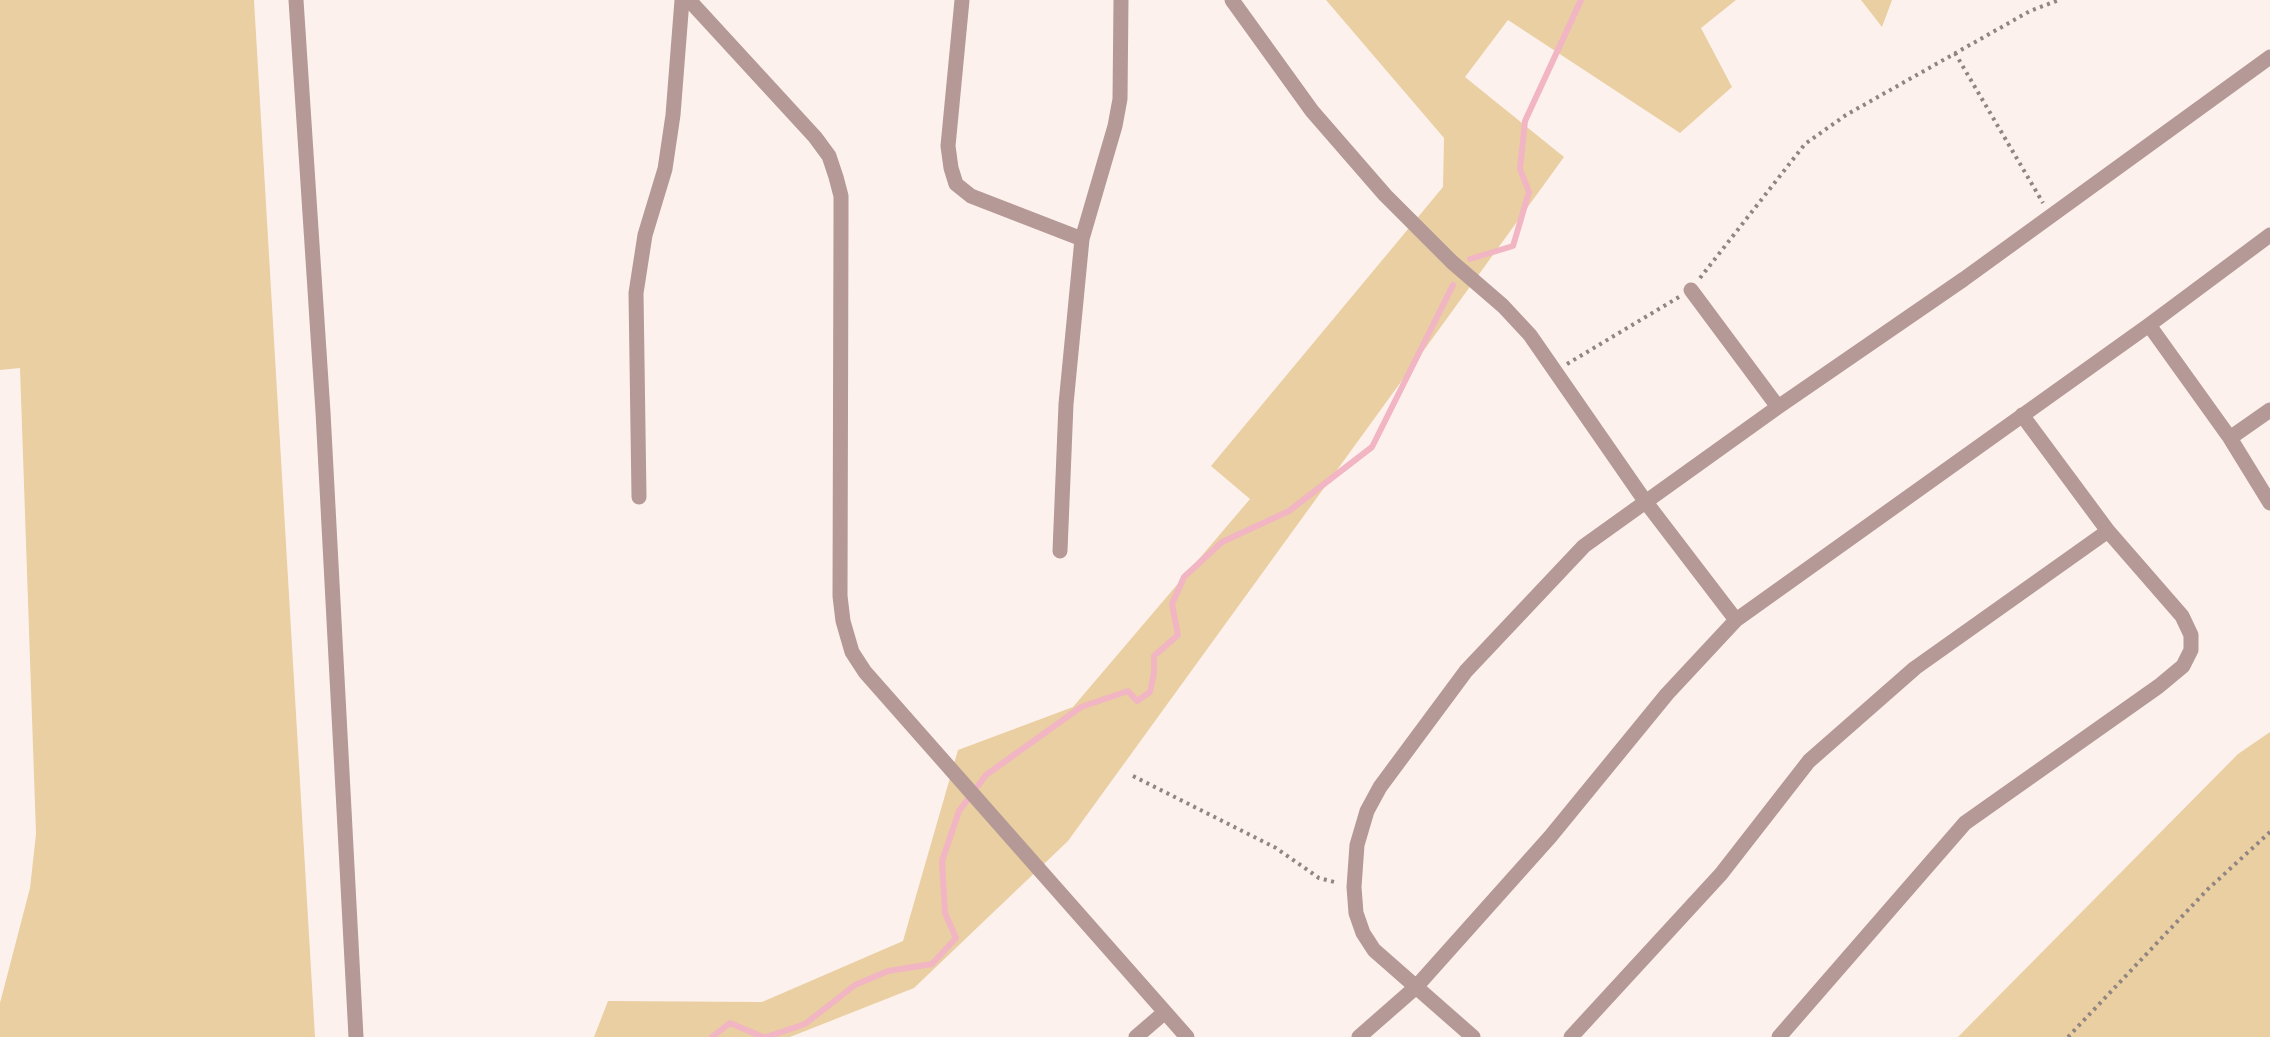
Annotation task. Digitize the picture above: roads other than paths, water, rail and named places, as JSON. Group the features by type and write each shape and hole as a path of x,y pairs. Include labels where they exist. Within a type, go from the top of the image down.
{"street":[{"path":"296,0 323,412 356,1037"},
{"path":"639,497 636,293 645,235 665,169 673,115 682,0"},
{"path":"689,0 815,136 829,156 841,196 840,561 843,621 852,652 865,672 961,778 1187,1037"},
{"path":"962,0 948,146 956,184 971,196 1082,239"},
{"path":"1060,551 1066,404 1082,239 1115,126 1119,99 1121,0"},
{"path":"1232,0 1312,111 1385,195 1452,262 1503,306 1556,370 1645,501 1736,620"},
{"path":"1473,1037 1374,950 1363,933 1356,913 1354,887 1357,845 1367,811 1380,787 1466,671 1584,546 1778,407 2051,217 2270,57"},
{"path":"1359,1037 1416,987 1550,837 1667,694 1736,620 2149,325 2270,235"},
{"path":"1691,290 1778,407"},
{"path":"2149,325 2230,438 2270,502"},
{"path":"2230,438 2270,410"},
{"path":"1779,1037 1965,823 2159,687 2183,666 2191,650 2191,635 2182,616 2108,531 2022,415"},
{"path":"1570,1037 1721,874 1809,761 1915,668 2108,531"},
{"path":"1136,1037 1165,1012"}],"waterway":[{"path":"1470,259 1513,246 1529,192 1520,169 1525,121 1581,0"},
{"path":"766,1037 805,1024 855,985 888,971 932,964 956,938 945,913 942,861 959,811 986,775 1081,707 1128,691 1137,701 1150,692 1154,673 1154,656 1178,635 1172,604 1184,577 1222,542 1289,511 1372,447 1453,285"},
{"path":"712,1037 730,1023 763,1037"}]}
